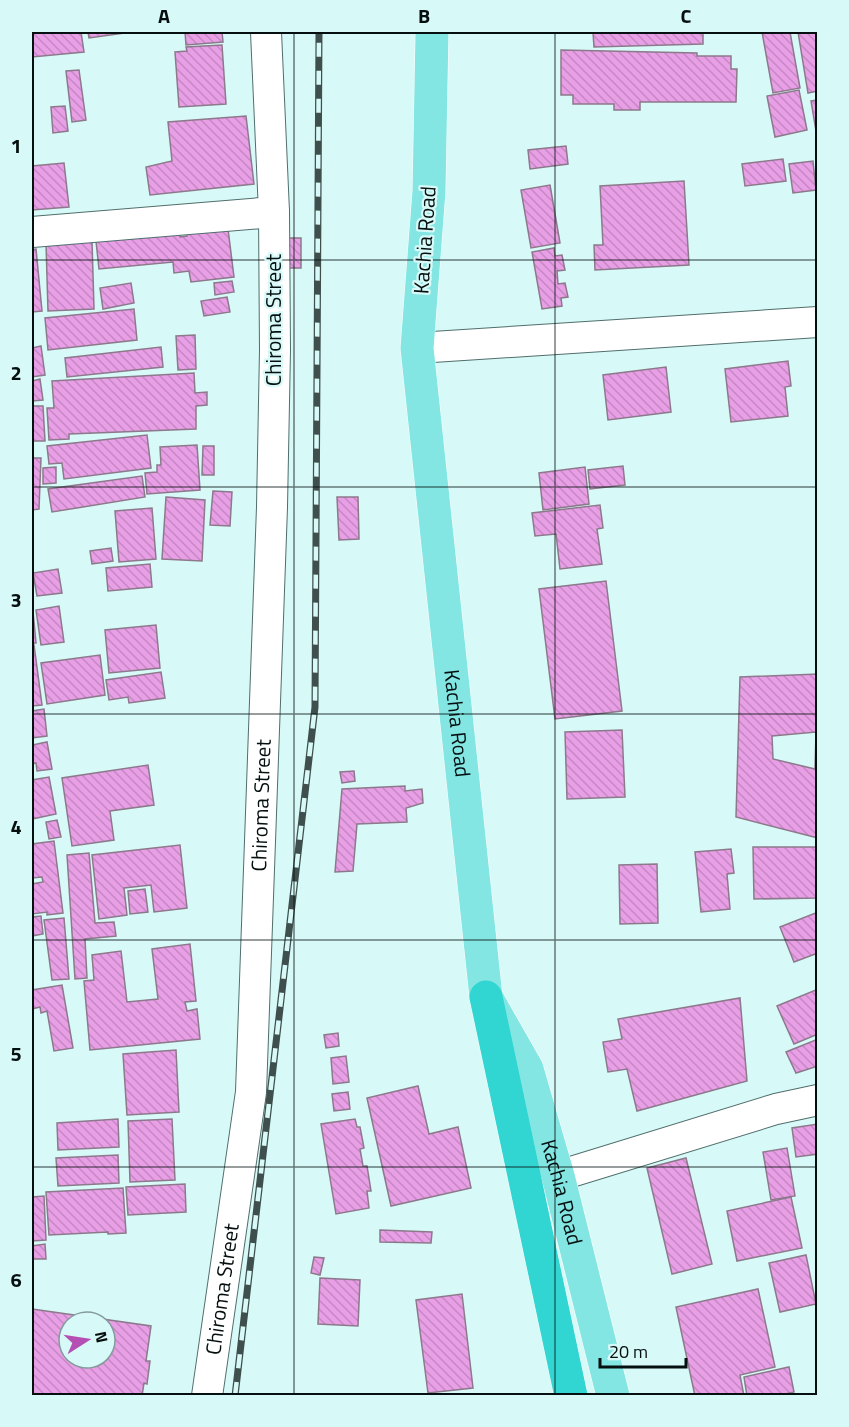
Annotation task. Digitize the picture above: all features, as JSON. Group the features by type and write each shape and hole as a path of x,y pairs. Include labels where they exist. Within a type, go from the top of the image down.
{"highway":[{"path":"486,997 571,1395"}],"main road":[{"name":"Kachia Road","path":"432,32 429,191 417,348 486,997 528,1069 558,1176 613,1395"}],"street":[{"name":"Chiroma Street","path":"207,1395 251,1092 273,507 274,212 266,32"},
{"path":"32,232 274,212"},
{"path":"417,348 818,322"},
{"path":"558,1176 777,1109 818,1100"}],"building":[{"path":"32,32 81,32 84,52 32,57"},
{"path":"88,32 132,32 89,38"},
{"path":"185,32 222,32 223,42 186,45"},
{"path":"593,32 703,32 703,44 594,47"},
{"path":"762,32 790,32 800,88 773,93"},
{"path":"798,32 818,32 818,91 808,93"},
{"path":"222,45 226,104 179,107 175,52 187,51 186,47"},
{"path":"561,50 731,56 731,69 737,69 736,102 640,102 640,110 614,110 614,104 573,104 573,95 561,95"},
{"path":"79,70 86,120 72,122 66,71"},
{"path":"799,90 807,130 775,137 767,96"},
{"path":"818,100 818,131 816,131 811,101"},
{"path":"65,106 68,131 53,133 51,107"},
{"path":"246,116 254,184 150,195 146,167 172,161 168,122"},
{"path":"566,146 568,164 530,169 528,150"},
{"path":"783,159 786,181 745,186 742,164"},
{"path":"813,161 816,190 793,193 789,164"},
{"path":"64,163 69,207 32,210 32,166"},
{"path":"684,181 689,265 595,270 594,245 603,245 600,186"},
{"path":"550,185 560,243 531,248 521,190"},
{"path":"179,229 180,237 187,236 186,229 228,229 234,277 191,282 189,271 174,273 173,262 99,269 96,241"},
{"path":"281,238 301,238 301,268 281,268"},
{"path":"92,241 94,309 48,311 46,243"},
{"path":"554,248 555,256 562,255 565,270 557,271 558,284 565,283 568,297 561,298 562,306 542,309 532,252"},
{"path":"36,249 42,311 32,312 32,250"},
{"path":"232,281 234,292 215,295 214,283"},
{"path":"131,283 134,303 103,309 100,288"},
{"path":"227,297 230,312 204,316 201,301"},
{"path":"134,309 137,340 48,350 45,318"},
{"path":"195,335 196,369 178,370 176,336"},
{"path":"41,346 45,375 32,377 32,348"},
{"path":"161,347 163,367 67,377 65,358"},
{"path":"788,361 791,386 785,387 788,416 731,422 725,369"},
{"path":"666,367 671,412 608,420 603,375"},
{"path":"194,373 195,393 207,392 207,405 196,406 196,429 69,434 69,439 49,440 47,408 54,408 52,381"},
{"path":"40,379 43,400 32,401 32,381"},
{"path":"32,406 43,406 45,441 32,441"},
{"path":"147,435 151,468 64,479 62,463 49,464 47,446"},
{"path":"197,445 200,490 147,494 145,473 157,472 157,465 161,465 160,447"},
{"path":"203,446 214,446 214,475 202,475"},
{"path":"32,458 41,458 39,509 32,510"},
{"path":"623,466 625,485 590,489 588,470"},
{"path":"56,467 56,483 43,484 43,468"},
{"path":"585,467 589,504 543,510 539,473"},
{"path":"142,476 145,497 52,512 48,489"},
{"path":"213,491 232,492 230,526 210,525"},
{"path":"166,497 205,500 202,561 162,559"},
{"path":"337,497 358,497 359,539 339,540"},
{"path":"600,505 603,528 597,529 602,564 560,569 556,534 535,536 532,513"},
{"path":"152,508 156,559 119,562 115,511"},
{"path":"111,548 113,561 92,564 90,551"},
{"path":"150,564 152,587 108,591 106,568"},
{"path":"58,569 62,593 37,596 33,573"},
{"path":"606,581 622,711 555,719 539,589"},
{"path":"32,601 36,643 32,643"},
{"path":"59,606 64,642 41,645 36,610"},
{"path":"156,625 160,668 109,673 105,630"},
{"path":"32,645 34,645 42,705 32,706"},
{"path":"100,655 105,695 47,704 41,663"},
{"path":"161,672 165,698 129,703 128,697 109,700 106,680"},
{"path":"818,674 818,838 736,817 740,677","holes":["816,732 815,769 773,759 772,736"]},
{"path":"44,709 47,736 32,738 32,711"},
{"path":"622,730 625,797 567,799 565,732"},
{"path":"47,742 52,769 37,771 36,763 32,764 32,745"},
{"path":"148,765 154,805 110,811 114,840 72,846 62,778"},
{"path":"354,771 355,781 342,783 340,772"},
{"path":"49,777 56,814 32,819 32,780"},
{"path":"405,786 405,791 422,789 423,803 406,808 407,822 357,824 353,871 335,872 342,789"},
{"path":"57,820 61,837 49,839 46,822"},
{"path":"54,841 63,913 32,914 32,884 43,882 42,877 32,878 32,844"},
{"path":"180,845 187,908 154,912 151,885 124,888 127,915 99,919 92,855"},
{"path":"753,847 818,847 818,898 754,899"},
{"path":"731,849 734,873 727,874 730,909 701,912 695,852"},
{"path":"89,853 95,923 114,922 116,936 85,939 87,978 75,979 67,855"},
{"path":"657,864 658,923 620,924 619,865"},
{"path":"145,889 148,912 130,914 128,891"},
{"path":"818,912 818,953 794,962 780,927"},
{"path":"41,916 43,934 32,936 32,917"},
{"path":"64,918 69,979 52,980 44,920"},
{"path":"190,944 196,1001 185,1002 187,1011 197,1009 200,1039 90,1050 84,981 94,980 92,955 121,951 127,1002 158,999 152,949"},
{"path":"62,985 73,1048 54,1051 47,1011 41,1013 40,1007 32,1009 32,990"},
{"path":"818,989 818,1034 794,1044 777,1006"},
{"path":"740,998 747,1081 637,1111 627,1069 608,1072 603,1042 622,1039 618,1019"},
{"path":"338,1033 339,1046 326,1048 324,1035"},
{"path":"818,1039 818,1066 796,1073 786,1052"},
{"path":"176,1050 179,1112 127,1115 123,1054"},
{"path":"346,1056 349,1082 333,1084 331,1058"},
{"path":"418,1086 429,1134 458,1127 471,1188 391,1206 367,1098"},
{"path":"348,1092 350,1109 334,1111 332,1094"},
{"path":"118,1119 119,1147 58,1150 57,1123"},
{"path":"172,1119 175,1180 130,1182 128,1121"},
{"path":"355,1119 357,1127 360,1127 364,1148 360,1149 363,1166 367,1166 371,1191 367,1191 369,1208 336,1214 321,1124"},
{"path":"818,1124 818,1154 796,1157 792,1128"},
{"path":"787,1148 795,1196 771,1200 763,1152"},
{"path":"118,1155 119,1183 58,1186 56,1158"},
{"path":"686,1158 712,1264 672,1274 647,1168"},
{"path":"185,1184 186,1212 128,1215 126,1187"},
{"path":"123,1188 126,1233 49,1235 46,1192"},
{"path":"44,1196 46,1240 32,1241 32,1197"},
{"path":"791,1197 802,1248 737,1261 727,1211"},
{"path":"380,1230 432,1232 431,1243 380,1242"},
{"path":"45,1244 46,1259 32,1259 32,1246"},
{"path":"806,1255 816,1304 780,1312 769,1263"},
{"path":"314,1257 324,1258 320,1275 311,1273"},
{"path":"320,1278 360,1280 358,1326 318,1324"},
{"path":"758,1289 775,1367 740,1375 744,1396 695,1396 676,1307"},
{"path":"462,1294 473,1388 428,1393 416,1300"},
{"path":"32,1309 57,1313 57,1370 117,1370 117,1321 151,1326 146,1361 150,1361 147,1384 144,1383 142,1396 32,1396"},
{"path":"789,1367 794,1392 777,1396 747,1396 744,1377"}],"railway":[{"path":"235,1396 315,707 319,32"}]}
